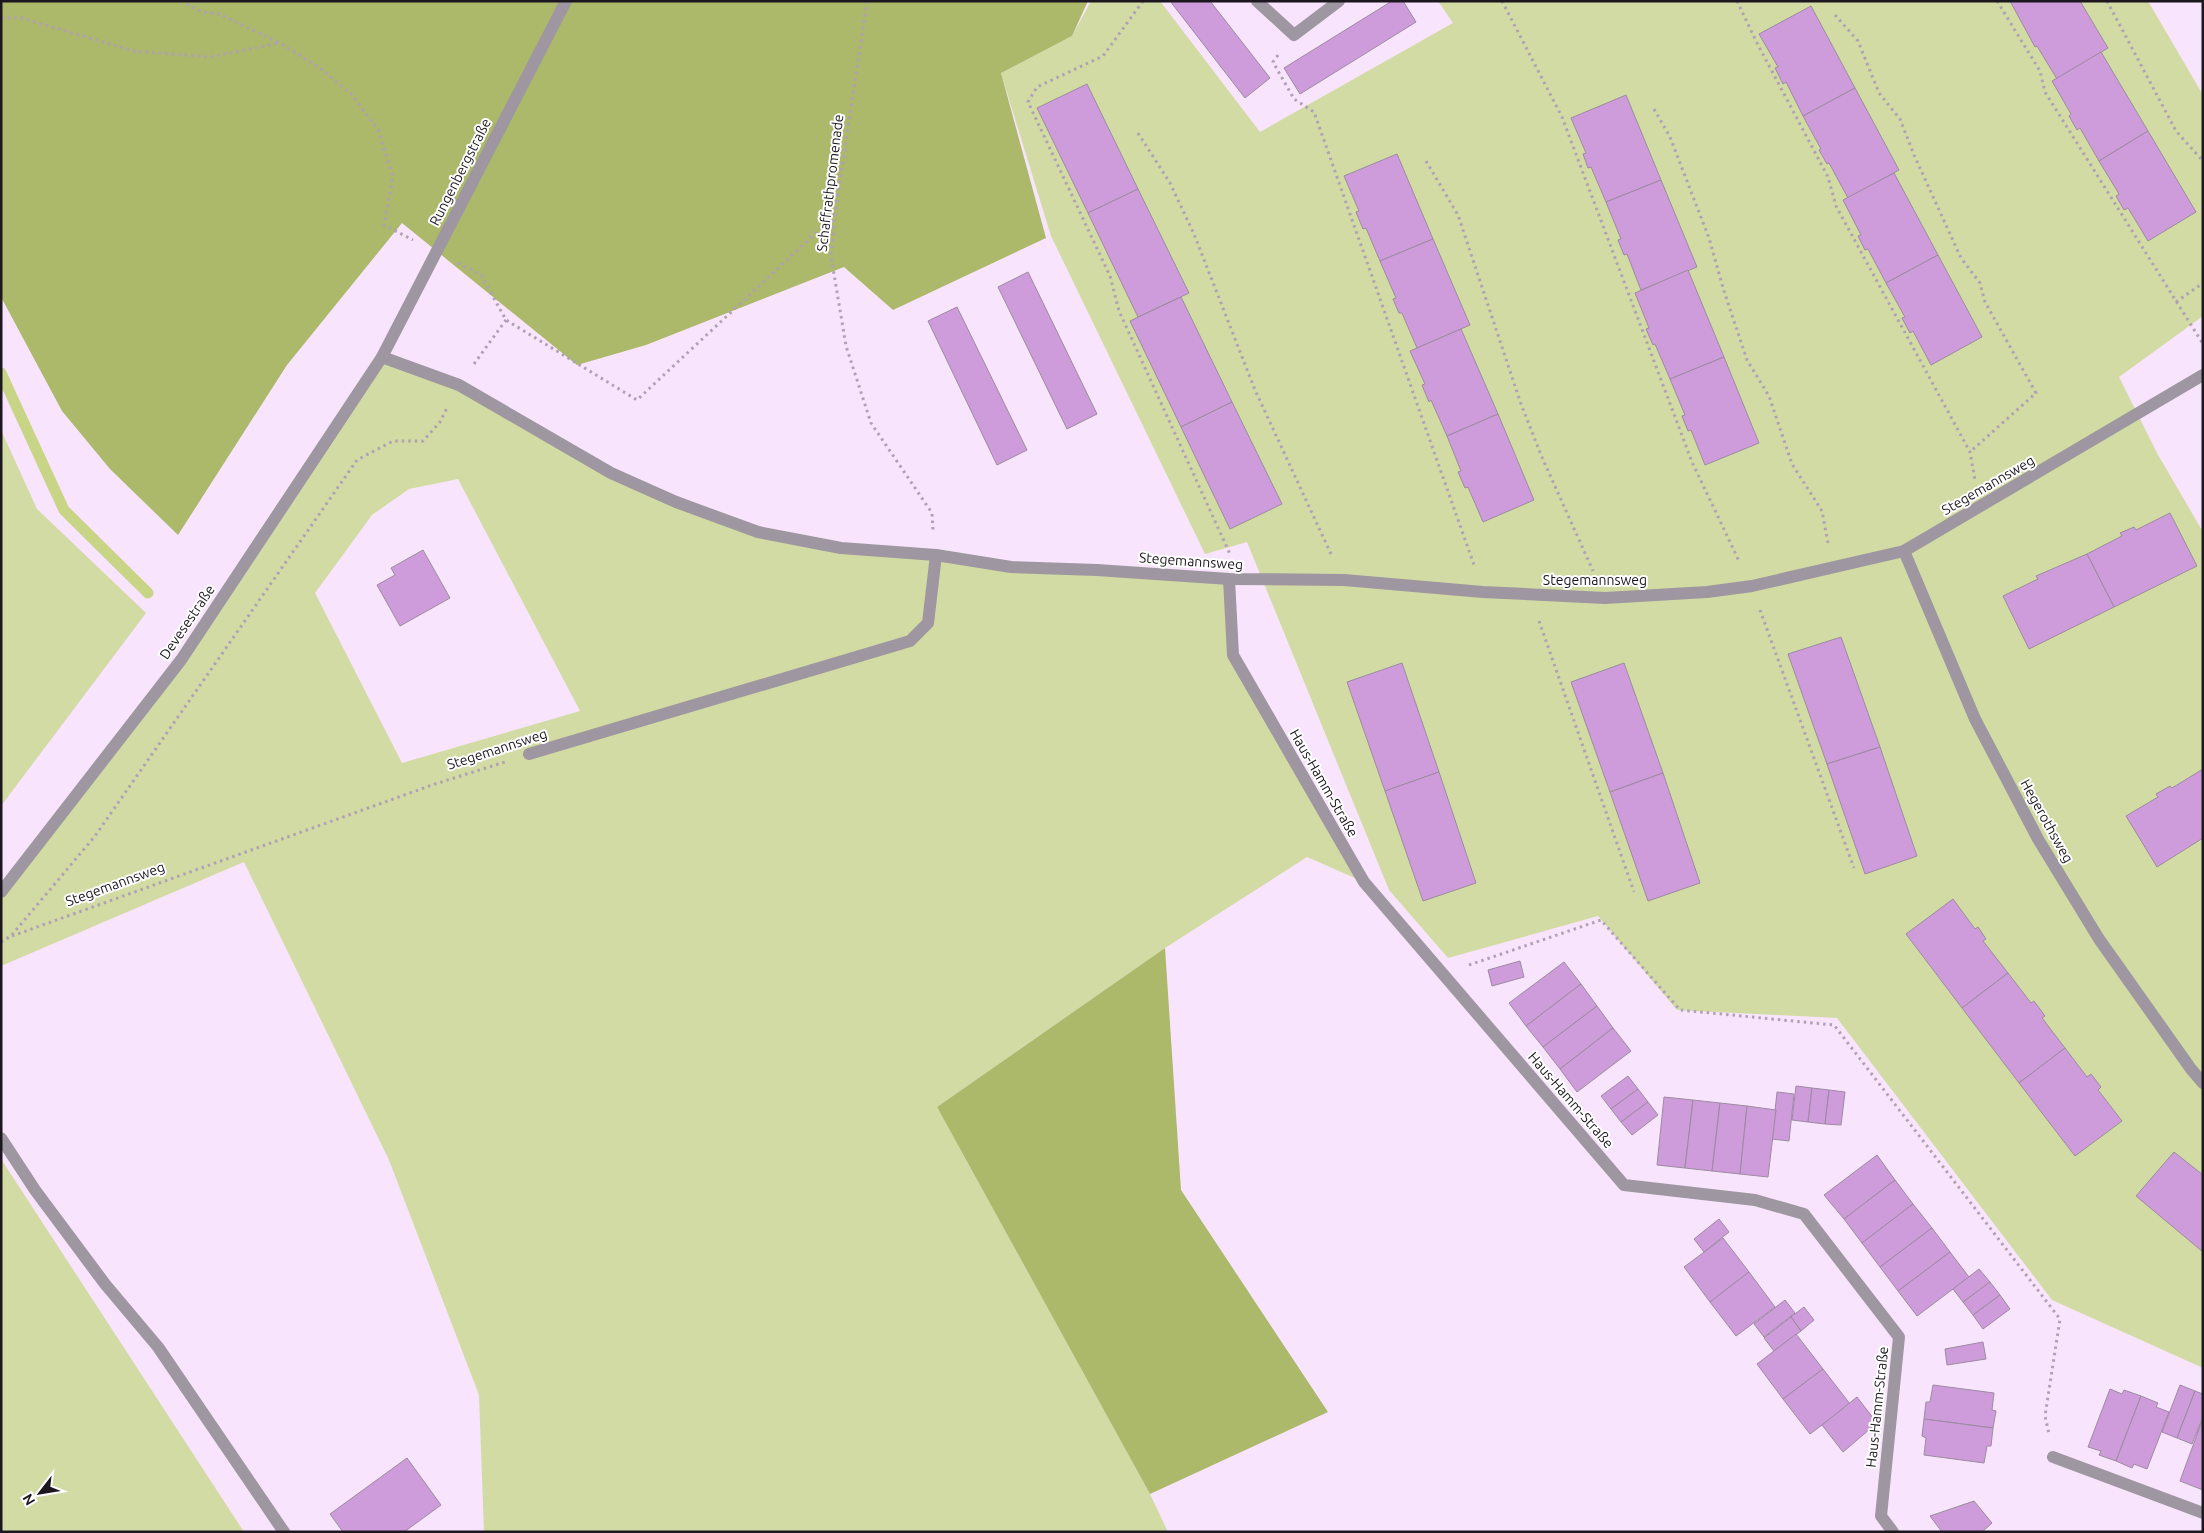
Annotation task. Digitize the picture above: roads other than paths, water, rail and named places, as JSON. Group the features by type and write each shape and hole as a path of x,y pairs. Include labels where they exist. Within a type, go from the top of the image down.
{"street":[{"name":"Rungenbergstraße","path":"382,357 566,1"},
{"path":"1257,1 1294,35 1339,1"},
{"name":"Stegemannsweg","path":"382,357 459,385 611,473 676,502 758,532 842,548 936,555 1011,567 1097,570 1242,580 1344,580 1483,592 1605,598 1707,592 1752,586 1904,551 2203,375"},
{"name":"Devesestraße","path":"1,892 181,660 382,357"},
{"name":"Hegerothsweg","path":"1904,551 1975,719 2038,839 2099,939 2190,1069 2203,1083"},
{"name":"Stegemannsweg","path":"529,754 910,642 928,623 936,555"},
{"name":"Haus-Hamm-Straße","path":"1228,579 1233,655 1364,882 1624,1185 1755,1200 1804,1214 1900,1337 1881,1516 1893,1532"},
{"path":"1,1138 40,1198 104,1284 158,1347 284,1532"},
{"path":"2053,1457 2203,1513"}],"waterway":[{"path":"1,373 64,510 148,593"}]}
